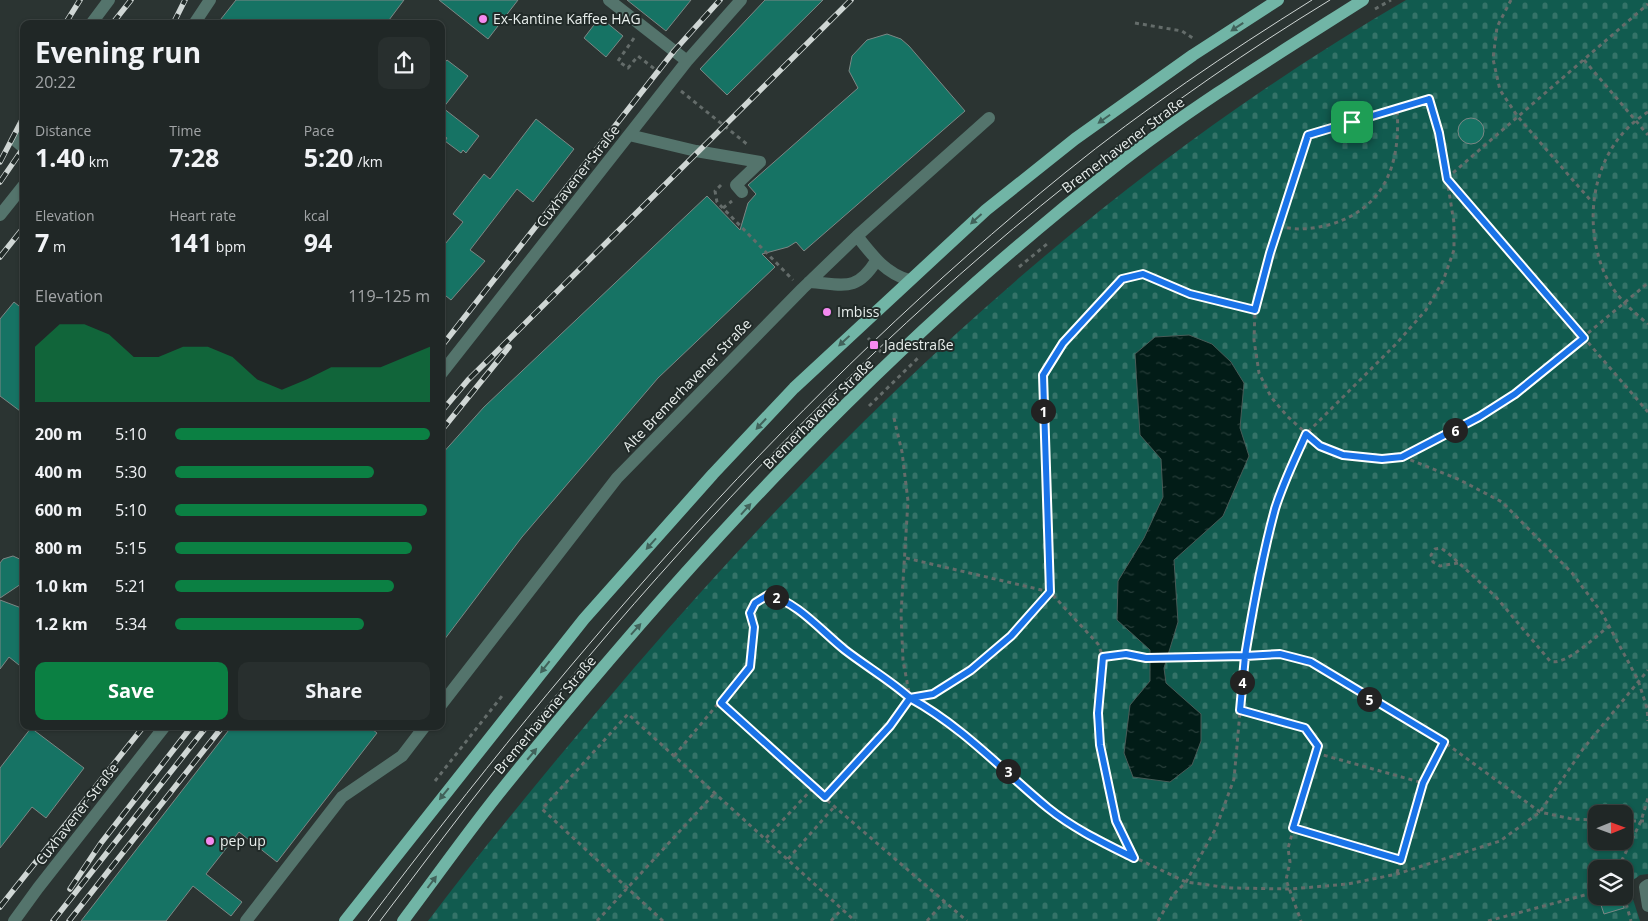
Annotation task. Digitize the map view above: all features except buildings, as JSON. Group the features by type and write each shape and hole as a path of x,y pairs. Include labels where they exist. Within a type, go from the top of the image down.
{"main road":[{"name":"Bremerhavener Straße","path":"345,921 584,619 713,474 794,388 986,210 1075,138 1278,0"},
{"name":"Bremerhavener Straße","path":"403,921 503,789 626,640 761,493 890,362 997,264 1111,170 1170,126 1363,0"}],"street":[{"path":"94,20 109,0"},
{"path":"197,20 210,0"},
{"path":"610,0 687,61"},
{"name":"Cuxhavener Straße","path":"445,369 687,61 741,0"},
{"name":"Alte Bremerhavener Straße","path":"445,700 617,478 857,236 989,118"},
{"path":"20,134 16,141 20,144"},
{"path":"629,135 696,151 760,162 736,185 742,192"},
{"path":"0,215 20,190"},
{"path":"857,236 876,261 894,275 909,280"},
{"path":"806,286 853,285 867,276 876,261"},
{"name":"Cuxhavener Straße","path":"14,921 162,730"},
{"path":"246,921 342,798 402,756 422,730"},
{"path":"1647,886 1648,906"}],"path":[{"path":"1374,10 1391,0"},
{"path":"1512,0 1497,27 1493,59 1500,90 1518,117 1593,203"},
{"path":"1447,179 1648,4"},
{"path":"1135,23 1182,31 1194,39"},
{"path":"643,26 618,61 628,68 638,56 666,79"},
{"path":"1584,60 1648,135"},
{"path":"674,85 751,147"},
{"path":"1158,921 1173,895 1186,882 1216,828 1234,779 1245,656 1254,602 1275,509 1306,434 1396,344 1426,310 1442,281 1454,250 1454,223 1447,179 1439,133 1429,99 1308,135 1255,310 1254,340 1259,373 1270,397 1306,434 1320,446 1343,455 1382,459 1402,457 1479,417 1515,394 1648,283"},
{"path":"1279,226 1294,230 1317,228 1355,215 1374,200 1386,183 1393,161 1399,132 1397,109"},
{"path":"1648,112 1635,120 1614,144 1600,172 1593,203 1594,239 1604,274 1624,304 1648,324"},
{"path":"1447,179 1648,412"},
{"path":"724,183 715,191 717,202 806,286"},
{"path":"1017,269 1054,238"},
{"path":"825,797 890,726 910,698 933,694 971,670 1011,636 1050,592 1043,375 1063,343 1122,279 1143,274 1190,294 1255,310"},
{"path":"858,328 902,374"},
{"path":"868,407 923,354"},
{"path":"894,418 902,452 908,501 906,558 901,614 903,660 910,698"},
{"path":"1402,457 1458,479 1502,502 1572,573 1602,613 1638,680 1647,708 1648,721"},
{"path":"1458,563 1440,566 1433,562 1431,555 1435,549 1441,548 1458,563 1496,597 1550,661 1556,664 1565,661 1609,626"},
{"path":"906,558 1050,592 1098,644 1103,657 1098,713 1100,745 1116,821 1134,858"},
{"path":"674,756 750,667 754,627 750,613 755,603 768,595 785,599 846,651 983,748 1049,808 1090,836 1134,858 1186,882 1231,888 1291,889 1348,884 1397,874 1500,841 1540,812 1583,749 1648,670"},
{"path":"1103,657 1126,654 1146,658 1280,654 1311,662 1444,742 1540,812 1572,819 1588,820"},
{"path":"721,703 813,788 967,921"},
{"path":"1240,710 1305,728 1318,746 1288,848 1290,862 1286,880 1291,889 1301,921"},
{"path":"663,921 542,809 628,714 855,921"},
{"path":"1397,874 1423,783 1444,742"},
{"path":"1316,753 1423,783"},
{"path":"766,838 813,788"},
{"path":"596,921 714,794"},
{"path":"1622,860 1641,821 1648,798"},
{"path":"788,859 835,806"},
{"path":"1633,821 1648,821"},
{"path":"1293,828 1401,860"},
{"path":"1488,921 1588,894"},
{"path":"927,921 945,902"},
{"path":"1627,905 1631,921"},
{"path":"831,921 842,909"}],"green space":[{"path":"1406,0 1648,0 1648,874 1640,875 1633,880 1633,860 1588,860 1588,905 1633,905 1633,899 1640,921 428,921 529,793 634,668 720,571 808,478 898,388 992,301 1090,219 1191,141 1296,68"}],"water":[{"path":"1189,335 1212,344 1231,362 1244,383 1240,428 1249,456 1223,516 1174,560 1178,622 1164,668 1166,683 1201,714 1201,741 1192,765 1170,782 1133,777 1124,753 1130,705 1150,681 1150,650 1117,620 1118,581 1144,538 1163,497 1161,459 1140,435 1135,354 1155,337"}],"tram line":[{"path":"368,921 527,718 610,620 694,525 782,432 872,343 967,256 1095,149 1186,82 1312,0"},
{"path":"380,921 483,786 588,657 682,550 779,446 881,347 986,252 1096,162 1211,78 1330,0"}],"railway":[{"path":"68,20 80,0"},
{"path":"115,20 131,0"},
{"path":"175,20 185,0"},
{"path":"445,342 674,51 720,0"},
{"path":"445,407 468,380 851,0"},
{"path":"0,162 20,124"},
{"path":"0,182 20,153"},
{"path":"0,257 20,232"},
{"path":"445,426 509,347"},
{"path":"0,907 141,730"},
{"path":"70,889 101,843 189,730"},
{"path":"53,921 204,730"},
{"path":"69,921 220,730"}],"place":[{"name":"Ex-Kantine Kaffee HAG","path":"483,19"},
{"name":"Imbiss","path":"827,312"},
{"name":"Jadestraße","path":"874,345"},
{"name":"pep up","path":"210,841"}],"route":[{"path":"1352,122 1308,135 1270,253 1255,310 1190,294 1143,274 1122,279 1063,343 1043,375 1050,592 1011,636 971,670 933,694 910,698 897,686 846,651 785,599 768,595 755,603 750,613 754,627 750,667 732,686 721,703 825,797 890,726 910,698 930,709 983,748 1049,808 1090,836 1134,858 1116,821 1100,745 1098,713 1103,657 1126,654 1146,658 1245,656 1240,710 1305,728 1318,746 1293,828 1401,860 1423,783 1444,742 1354,690 1311,662 1280,654 1245,656 1254,602 1275,509 1306,434 1320,446 1343,455 1382,459 1402,457 1479,417 1515,394 1584,338 1447,179 1439,133 1429,99 1352,122"}]}
